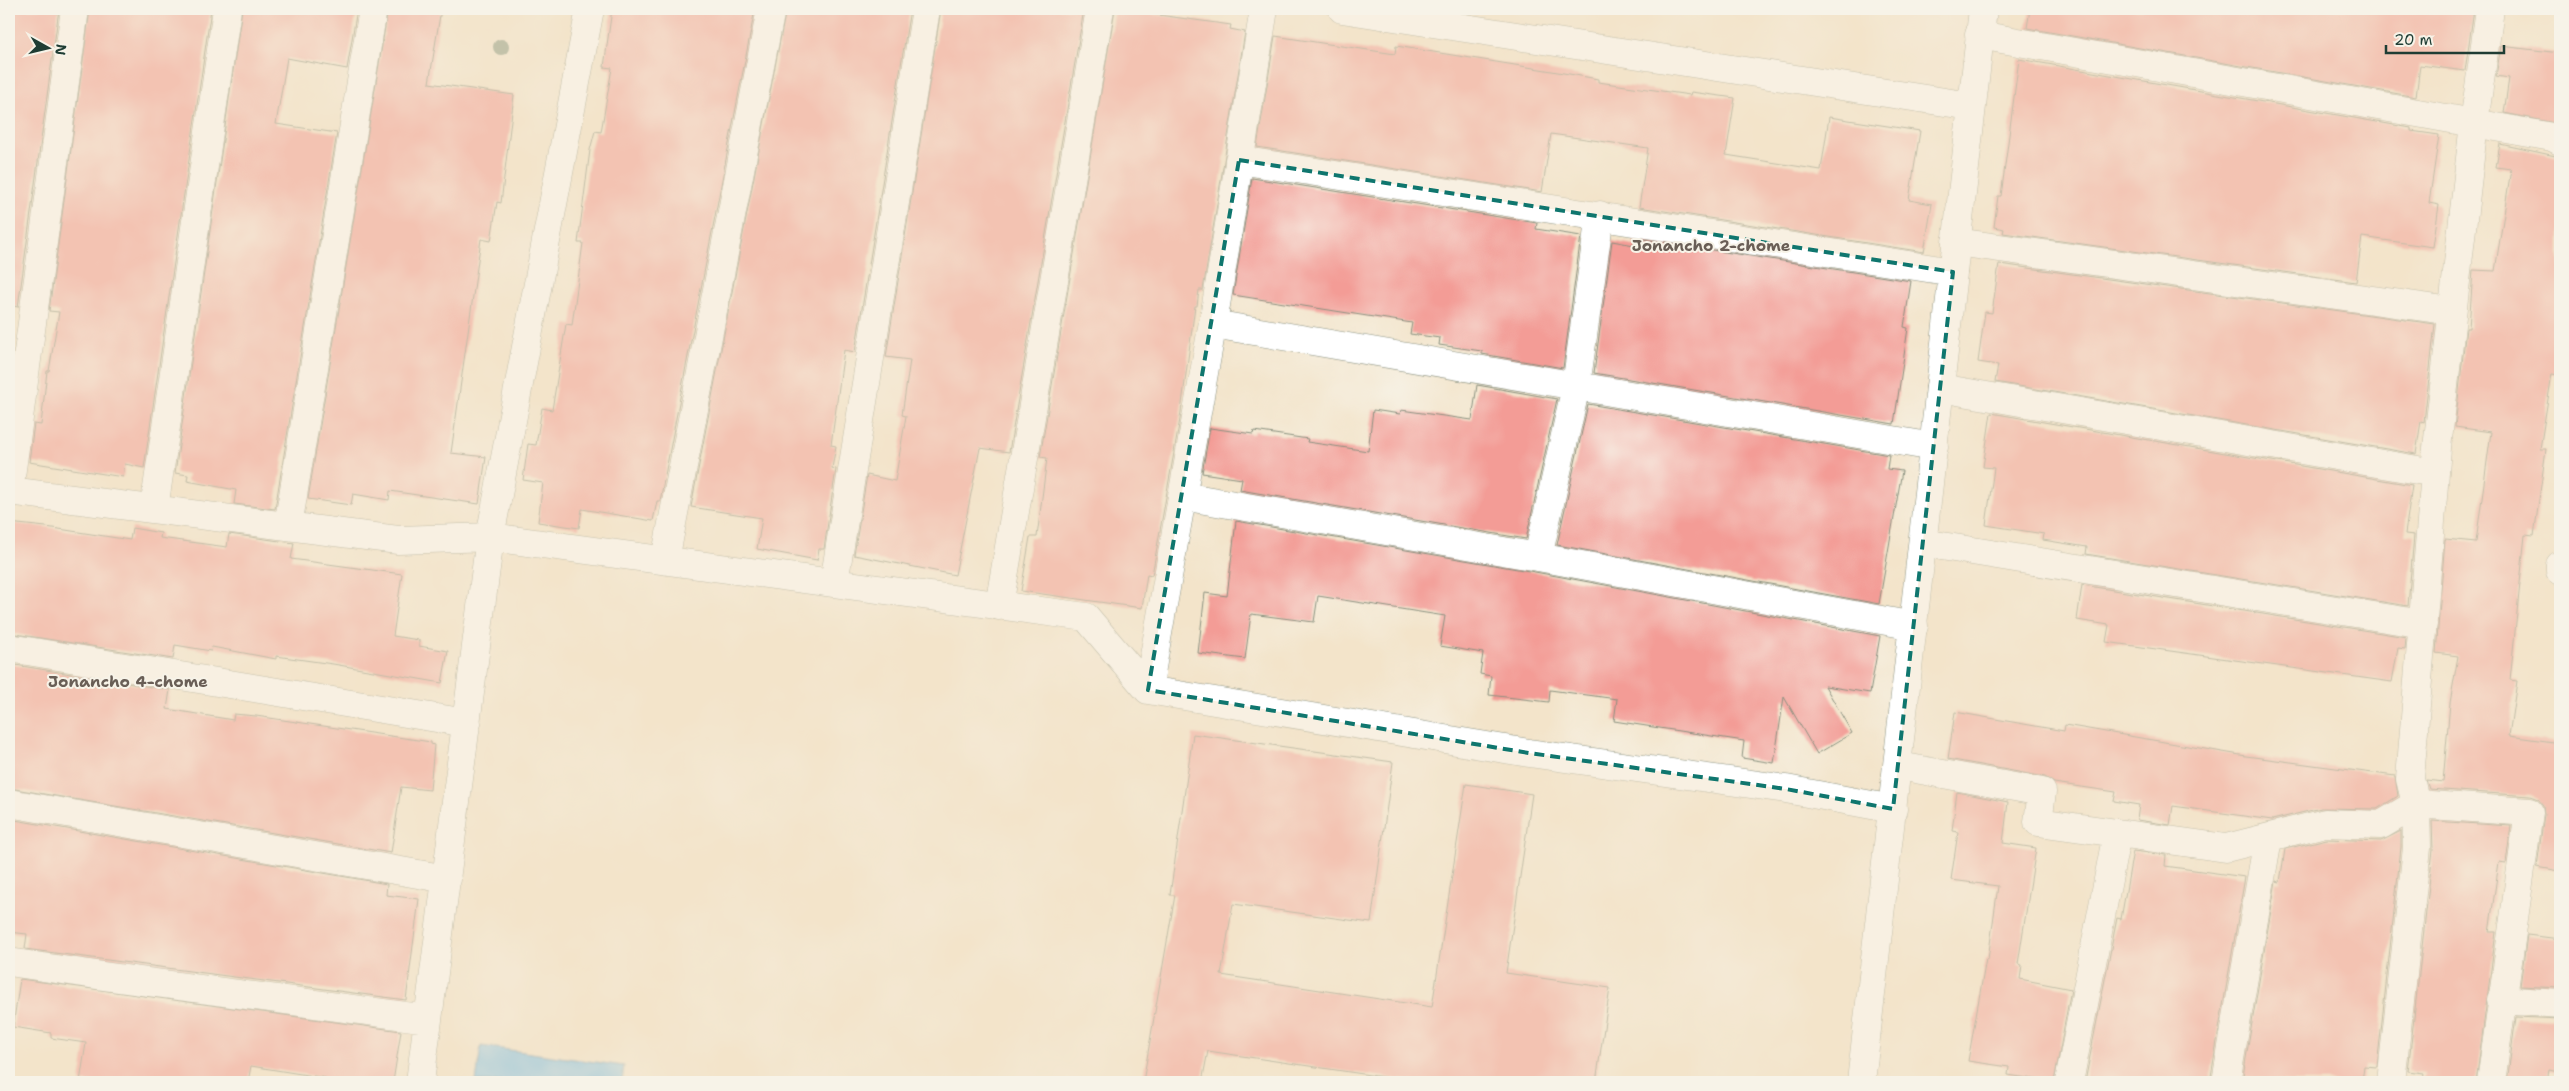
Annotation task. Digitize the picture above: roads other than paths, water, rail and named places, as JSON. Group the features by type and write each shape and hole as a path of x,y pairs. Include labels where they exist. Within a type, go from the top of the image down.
{"street":[{"path":"75,9 9,491 398,540 490,537 1086,617 1148,690 1529,753 1786,789 1893,809"},
{"path":"154,509 227,9"},
{"path":"288,526 373,9"},
{"path":"420,1082 490,537 590,9"},
{"path":"665,560 771,9"},
{"path":"834,583 926,9"},
{"path":"1000,606 1100,9"},
{"path":"1148,690 1213,324 1264,9"},
{"path":"1342,9 1971,106"},
{"path":"2391,1082 2417,848 2416,804 2410,779 2435,473 2474,123 2490,9"},
{"path":"1861,1082 1899,766 1981,22 2474,123 2552,137 2560,141"},
{"path":"1239,160 1600,215 1953,272"},
{"path":"1538,556 1576,386 1600,215"},
{"path":"1956,242 2452,311"},
{"path":"1213,324 1934,447"},
{"path":"1940,388 2435,473"},
{"path":"1182,496 1538,556 1914,626"},
{"path":"1923,542 2423,624"},
{"path":"2560,566 2560,572"},
{"path":"9,648 467,723"},
{"path":"1899,766 2042,792 2038,822 2226,848 2325,823 2381,825 2416,804 2529,812 2501,1000 2491,1082"},
{"path":"9,803 447,879"},
{"path":"2069,1082 2117,833"},
{"path":"2226,1082 2268,838"},
{"path":"9,962 428,1019"},
{"path":"2501,1000 2560,1004"}],"water":[{"path":"481,1046 624,1066 622,1082 476,1082"}],"district":[{"name":"Jonancho 2-chome","path":"1711,245"},
{"name":"Jonancho 4-chome","path":"128,681"}]}
